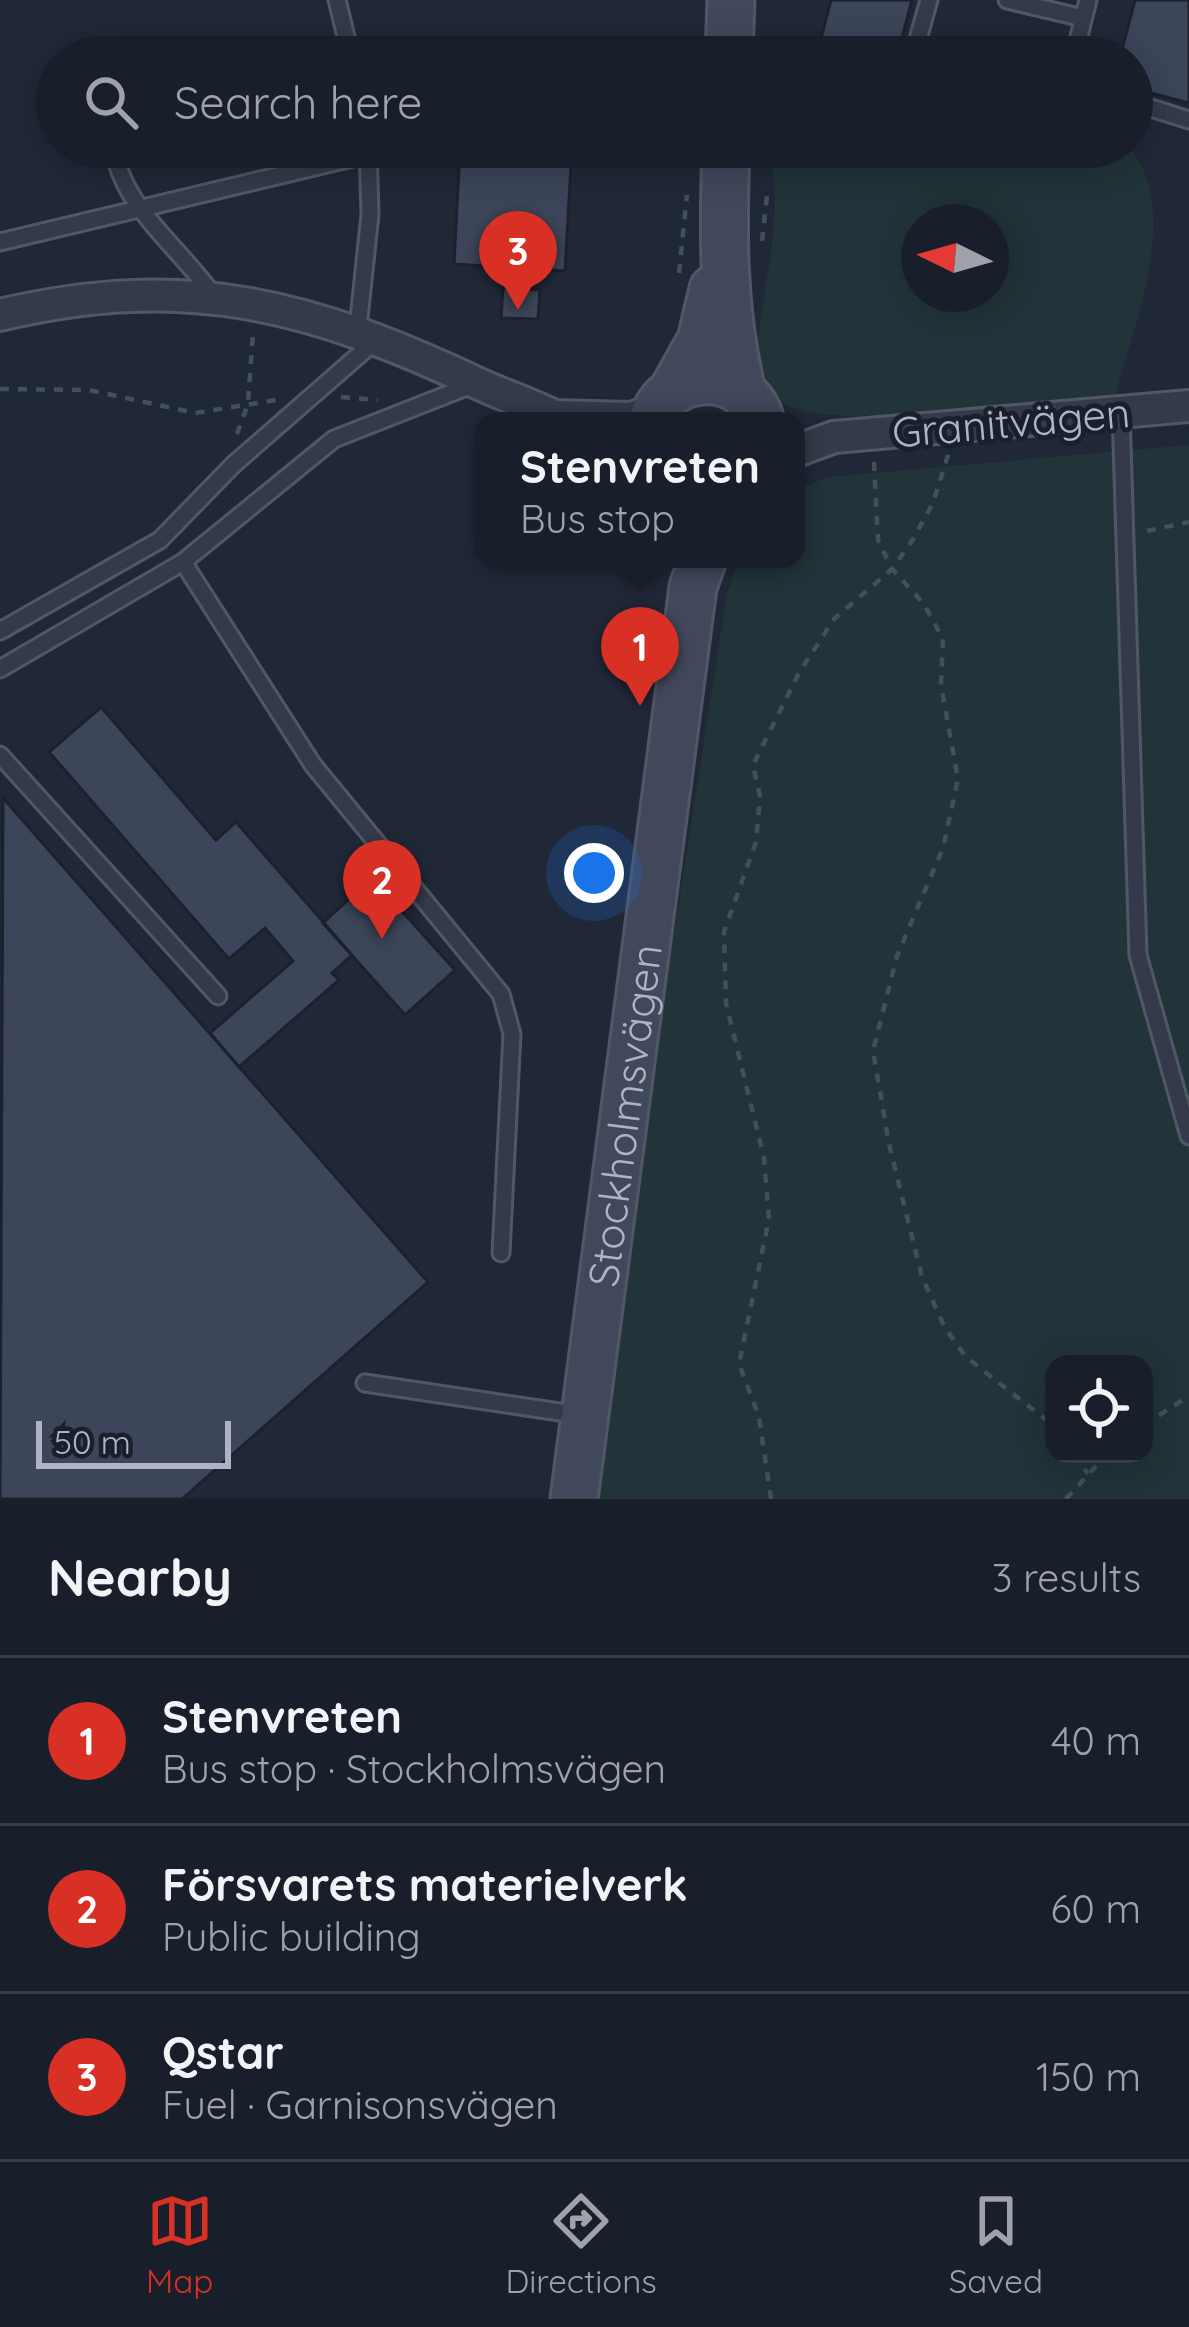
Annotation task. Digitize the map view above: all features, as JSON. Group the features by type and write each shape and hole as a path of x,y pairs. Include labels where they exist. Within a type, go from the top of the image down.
{"main road":[{"path":"729,36 730,0"},
{"path":"725,168 722,252 728,330 766,412"},
{"path":"660,407 701,340 722,252"},
{"path":"660,407 708,380 762,412"},
{"name":"Stockholmsvägen","path":"574,1499 695,568"}],"street":[{"path":"0,315 130,295 257,304 367,334 546,412"},
{"name":"Granitvägen","path":"805,448 834,437 1189,406"},
{"name":"Granitvägen","path":"805,427 834,437"}],"lane":[{"path":"337,0 346,36"},
{"path":"919,36 928,0"},
{"path":"1006,0 1083,18"},
{"path":"1078,36 1088,0"},
{"path":"1153,109 1189,120"},
{"path":"118,168 125,191 136,206 179,249 215,298"},
{"path":"0,242 294,168"},
{"path":"0,631 160,540 233,465 314,398 367,334 369,168"},
{"path":"0,669 183,562 334,439 477,383"},
{"path":"1121,412 1138,955 1189,1136"},
{"path":"183,562 313,765 501,994 512,1034 501,1252"},
{"path":"0,755 218,996"},
{"path":"364,1383 583,1415"}],"path":[{"path":"680,274 687,188"},
{"path":"233,465 248,404 257,304"},
{"path":"0,388 88,390 195,413 314,398 412,405"},
{"path":"771,1499 759,1418 739,1364 769,1219 764,1158 726,1003 724,932 756,842 760,796 753,765 799,673 834,619 892,569 933,503 950,450"},
{"path":"874,456 878,540 892,569 924,604 943,639 943,702 958,779 943,848 897,956 873,1052 889,1144 922,1277 945,1328 966,1358 1045,1419"},
{"path":"1124,536 1189,522"},
{"path":"1153,1419 1189,1396"},
{"path":"1081,1463 1089,1474"},
{"path":"1066,1499 1099,1463"}],"shaded area":[{"path":"773,168 1142,168 1152,203 1153,235 1142,303 1115,397 856,416 819,414 783,403 768,389 757,351 774,219"},
{"path":"1189,445 1189,1499 595,1499 658,1036 727,594 736,568 805,568 805,486 828,477"}],"building":[{"path":"831,0 912,0 903,36 822,36"},
{"path":"1135,0 1189,0 1189,103 1153,94 1153,36 1126,36"},
{"path":"459,168 571,168 565,271 454,264"},
{"path":"503,288 540,290 538,319 501,318"},
{"path":"101,707 216,840 236,822 352,955 332,973 339,980 239,1067 210,1033 293,961 265,928 229,959 49,752"},
{"path":"3,798 428,1282 182,1499 0,1499"},
{"path":"372,878 455,970 405,1015 323,923"}],"place":[{"name":"Qstar","path":"518,310"},
{"name":"Stenvreten","path":"640,706"},
{"name":"Försvarets materielverk","path":"382,939"}]}
